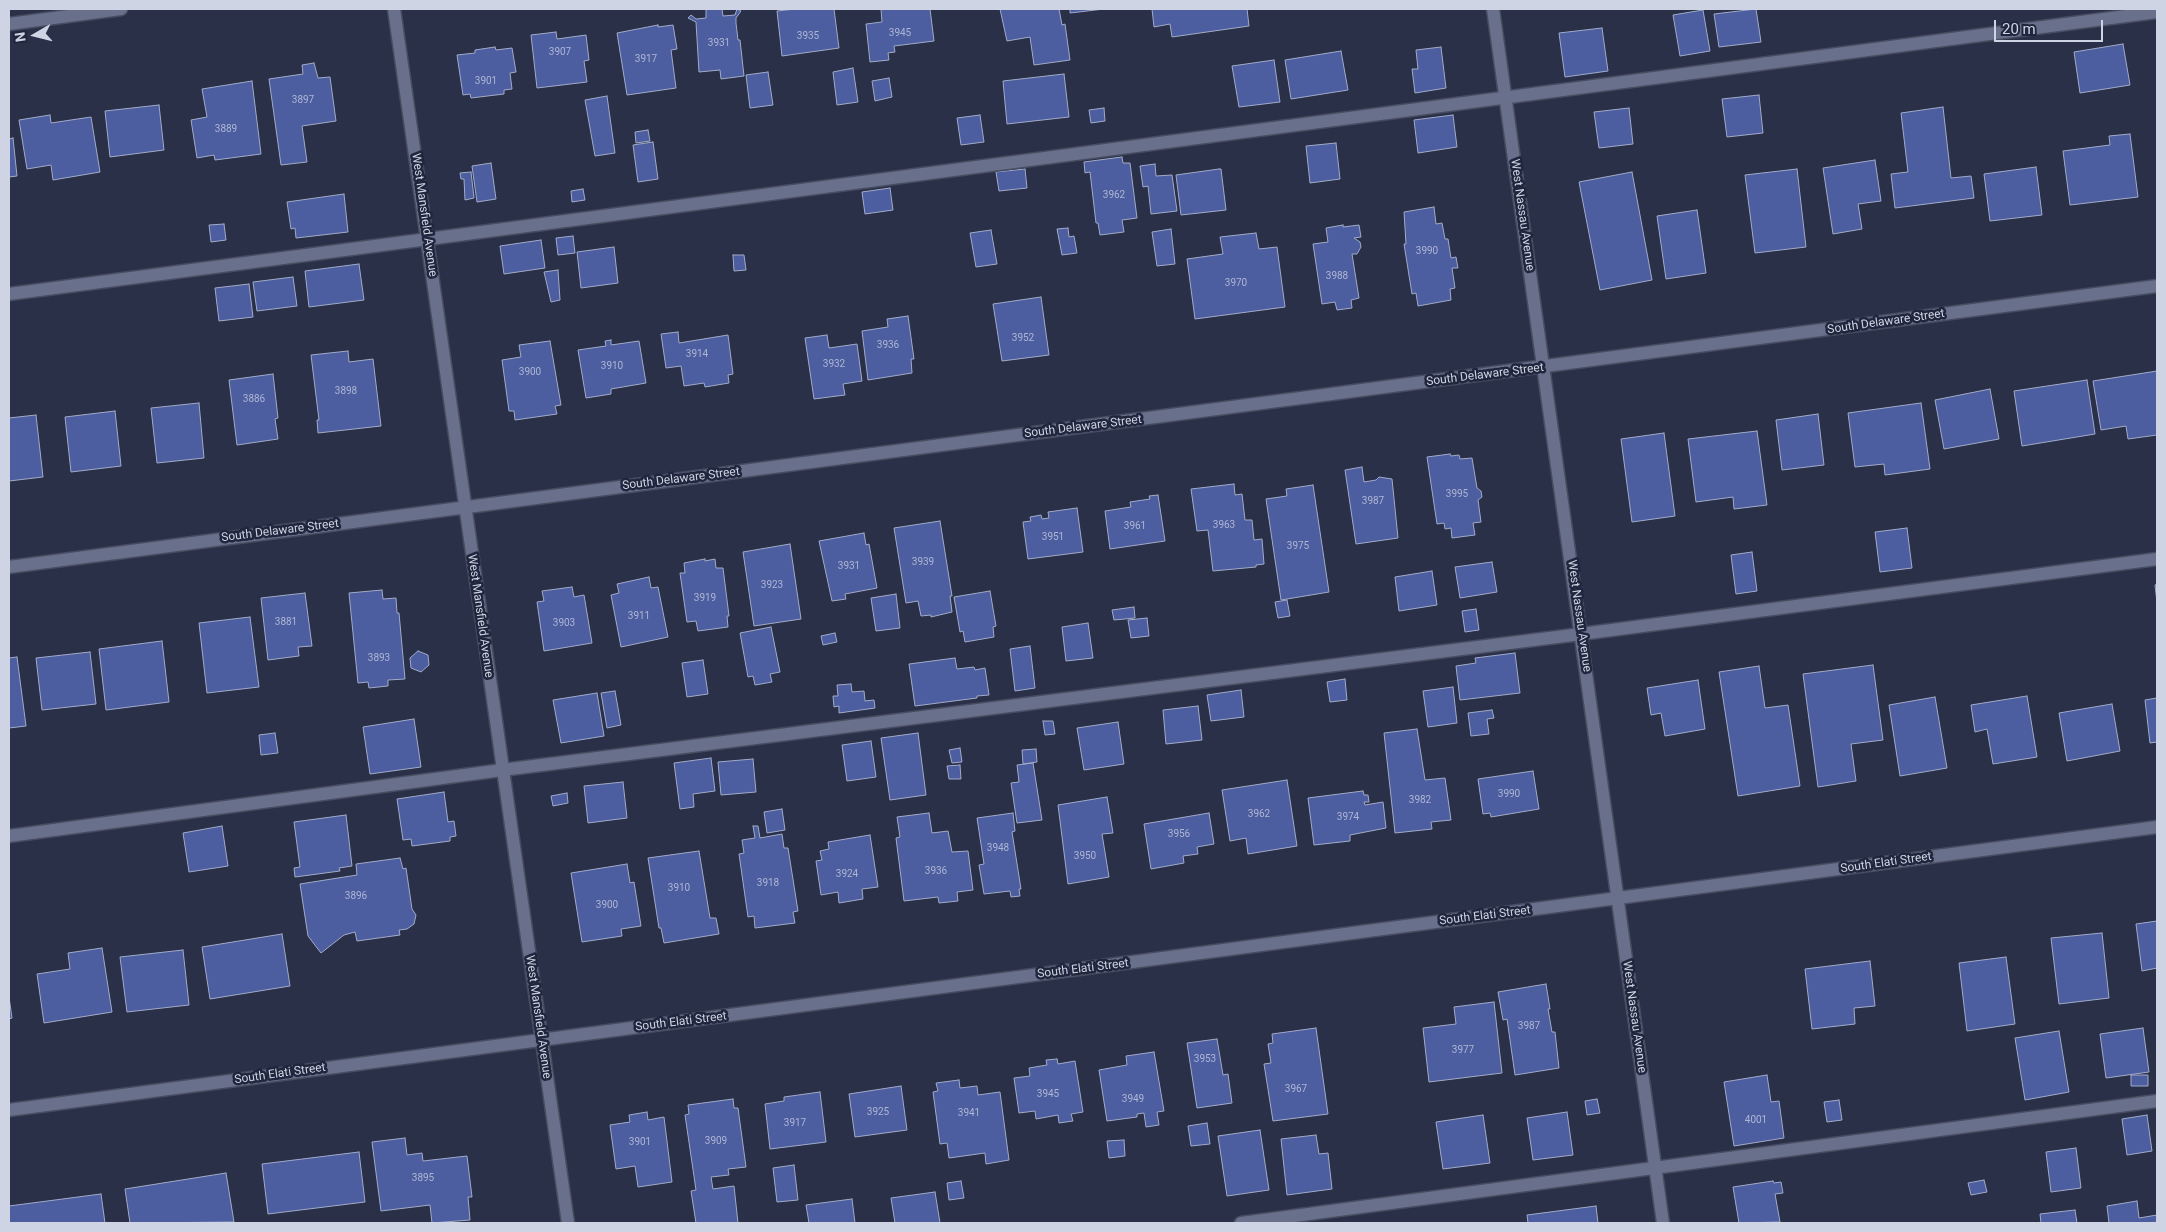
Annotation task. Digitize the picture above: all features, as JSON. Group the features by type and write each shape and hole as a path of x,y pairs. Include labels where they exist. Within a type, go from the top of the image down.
{"street":[{"path":"9,24 121,9"},
{"name":"West Mansfield Avenue","path":"394,9 568,1223"},
{"name":"West Nassau Avenue","path":"1493,9 1663,1223"},
{"path":"9,294 2157,12"},
{"name":"South Delaware Street","path":"9,567 2157,286"},
{"path":"9,836 502,770 1581,634 2157,559"},
{"name":"South Elati Street","path":"9,1110 2157,827"},
{"path":"1241,1223 2157,1101"}],"building":[{"path":"706,9 722,9 723,16 735,15 737,9 741,11 736,18 736,23 744,76 721,79 720,70 699,72 696,22 688,18 691,15 696,19 706,18"},
{"path":"834,9 839,48 782,56 777,11"},
{"path":"881,9 930,9 934,41 894,46 895,52 888,53 889,60 870,62 866,24 882,22"},
{"path":"1000,9 1059,9 1062,25 1065,24 1070,60 1034,65 1030,37 1007,41"},
{"path":"1070,9 1104,9 1070,13"},
{"path":"1152,9 1247,9 1249,26 1172,37 1170,24 1154,27"},
{"path":"1756,9 1761,42 1719,47 1714,14"},
{"path":"1703,10 1710,51 1680,56 1673,15"},
{"path":"658,25 658,27 673,25 677,49 671,50 676,88 627,95 617,33"},
{"path":"1602,28 1608,71 1565,77 1559,33"},
{"path":"556,32 557,39 586,35 589,60 584,61 587,82 537,88 531,35"},
{"path":"2123,44 2130,85 2080,93 2074,52"},
{"path":"495,47 496,50 512,48 516,72 510,73 512,89 504,90 504,94 471,98 470,94 463,95 457,55 475,53 475,50"},
{"path":"1441,47 1446,88 1415,93 1412,69 1418,69 1416,50"},
{"path":"1341,51 1348,90 1291,99 1285,60"},
{"path":"1274,60 1280,102 1239,107 1232,66"},
{"path":"314,63 318,78 330,77 336,121 302,126 307,162 281,165 269,79 303,74 302,65"},
{"path":"853,68 858,102 837,105 833,72"},
{"path":"768,72 773,105 750,108 746,75"},
{"path":"1064,74 1069,117 1007,124 1003,81"},
{"path":"889,78 892,97 875,101 872,81"},
{"path":"252,81 261,154 215,160 214,155 197,158 191,120 207,117 202,89"},
{"path":"1759,95 1763,133 1727,137 1722,99"},
{"path":"607,96 615,153 595,156 585,100"},
{"path":"159,105 164,150 110,157 105,111"},
{"path":"1943,107 1951,178 1971,176 1974,198 1895,208 1891,174 1908,172 1901,113"},
{"path":"1104,108 1105,121 1091,123 1089,110"},
{"path":"1629,108 1633,144 1599,148 1594,112"},
{"path":"50,115 51,123 91,117 100,172 53,180 51,165 27,169 19,120"},
{"path":"980,115 984,142 961,145 957,118"},
{"path":"1453,115 1457,147 1418,153 1414,120"},
{"path":"648,130 650,141 636,143 635,132"},
{"path":"2130,134 2138,197 2070,205 2063,151 2110,145 2109,136"},
{"path":"13,138 17,176 9,177 9,139"},
{"path":"653,142 658,179 638,182 633,145"},
{"path":"1336,143 1340,179 1310,183 1306,146"},
{"path":"1122,157 1123,163 1130,163 1137,218 1122,220 1124,232 1100,235 1098,223 1096,223 1090,172 1085,173 1084,162"},
{"path":"1875,160 1881,201 1858,204 1862,229 1833,234 1823,168"},
{"path":"491,163 496,199 477,202 472,166"},
{"path":"1155,164 1156,176 1172,175 1177,211 1151,214 1148,186 1143,187 1140,166"},
{"path":"2036,167 2042,215 1990,221 1984,174"},
{"path":"1025,169 1027,188 999,191 996,172"},
{"path":"1221,169 1226,210 1181,215 1176,175"},
{"path":"1797,169 1806,247 1755,253 1745,175"},
{"path":"471,172 474,198 465,200 464,179 461,179 460,173"},
{"path":"1632,172 1652,280 1600,290 1579,182"},
{"path":"890,188 893,210 865,214 862,192"},
{"path":"583,189 585,200 572,202 571,191"},
{"path":"344,194 348,232 296,238 295,228 291,229 287,202"},
{"path":"1434,207 1436,224 1442,223 1445,239 1448,239 1451,258 1456,257 1458,268 1452,268 1455,288 1450,289 1451,300 1418,306 1416,293 1412,294 1404,244 1406,244 1404,212"},
{"path":"1697,210 1706,273 1666,279 1657,216"},
{"path":"224,224 226,240 211,242 209,225"},
{"path":"1343,225 1343,227 1359,225 1361,237 1354,238 1360,242 1361,247 1357,254 1352,254 1359,298 1351,300 1352,308 1337,310 1335,302 1322,304 1313,244 1328,242 1326,228"},
{"path":"1068,228 1069,237 1074,236 1077,253 1062,255 1057,229"},
{"path":"1171,229 1175,264 1157,266 1152,232"},
{"path":"991,230 997,264 976,267 970,233"},
{"path":"1256,233 1259,249 1277,247 1285,307 1195,319 1187,259 1223,254 1220,237"},
{"path":"573,236 575,253 558,255 556,238"},
{"path":"541,240 545,268 504,274 500,246"},
{"path":"614,247 618,283 581,288 577,252"},
{"path":"733,255 744,255 746,270 734,271"},
{"path":"359,264 364,300 309,307 305,271"},
{"path":"558,270 560,300 551,302 544,272"},
{"path":"293,277 297,306 257,311 253,282"},
{"path":"249,284 253,317 219,321 215,288"},
{"path":"1041,297 1049,355 1002,361 993,304"},
{"path":"908,316 914,359 911,359 912,373 868,380 862,331 888,327 887,319"},
{"path":"678,332 679,343 728,335 733,374 728,375 729,383 705,387 704,383 684,386 681,366 666,368 661,334"},
{"path":"827,335 829,348 857,344 862,381 843,384 845,395 814,399 805,338"},
{"path":"611,340 611,345 639,341 646,383 611,389 611,394 586,398 578,350 606,346 605,341"},
{"path":"550,341 561,405 555,406 557,414 515,420 514,411 509,411 502,360 521,357 519,345"},
{"path":"348,351 349,362 373,359 381,426 318,433 317,420 319,420 311,355"},
{"path":"2157,371 2157,435 2128,439 2126,426 2101,430 2093,381"},
{"path":"273,374 278,418 275,419 278,439 237,445 229,380"},
{"path":"2087,380 2095,434 2022,446 2014,391"},
{"path":"1990,389 1999,439 1944,449 1935,400"},
{"path":"199,403 204,458 157,463 151,408"},
{"path":"1921,403 1930,469 1885,475 1884,464 1855,467 1848,413"},
{"path":"115,411 121,466 71,472 65,417"},
{"path":"1818,414 1824,465 1782,470 1776,420"},
{"path":"36,415 43,477 9,481 9,418"},
{"path":"1757,431 1767,505 1734,509 1733,497 1696,502 1688,439"},
{"path":"1664,433 1675,516 1632,522 1621,439"},
{"path":"1450,454 1451,456 1459,455 1460,459 1472,458 1477,488 1481,491 1482,497 1478,500 1481,522 1473,523 1475,535 1452,538 1451,528 1445,529 1444,523 1437,524 1427,457"},
{"path":"1362,467 1364,482 1376,480 1379,477 1392,479 1398,538 1356,544 1345,470"},
{"path":"1234,484 1235,495 1242,494 1245,520 1252,520 1254,540 1262,539 1264,564 1256,565 1256,567 1213,571 1208,530 1197,531 1191,489"},
{"path":"1313,485 1329,592 1281,600 1266,499 1287,496 1286,489"},
{"path":"1158,495 1165,541 1110,549 1105,511 1131,507 1130,502 1150,499 1149,496"},
{"path":"1077,508 1083,552 1028,559 1023,522 1031,521 1030,517 1041,515 1042,519 1049,518 1048,512"},
{"path":"940,521 952,596 950,596 952,612 931,617 931,615 921,616 918,601 906,603 894,528"},
{"path":"1907,528 1912,568 1880,572 1875,532"},
{"path":"864,533 866,545 869,544 877,588 845,594 846,599 832,601 819,541"},
{"path":"790,544 801,619 754,626 743,552"},
{"path":"1752,552 1757,591 1736,594 1731,555"},
{"path":"705,559 705,561 715,559 716,568 723,568 729,616 727,616 728,627 698,631 696,621 687,622 680,573 685,573 684,563"},
{"path":"1492,562 1497,592 1460,598 1455,567"},
{"path":"1432,571 1437,605 1399,611 1395,577"},
{"path":"649,577 651,588 658,587 668,637 621,647 611,595 619,593 617,584"},
{"path":"2157,584 2157,602 2155,585"},
{"path":"572,587 574,597 584,595 592,643 544,651 537,602 544,601 542,591"},
{"path":"382,590 383,599 396,598 405,679 388,680 388,686 369,688 368,682 358,683 349,593"},
{"path":"990,591 996,626 993,627 994,637 965,642 963,631 960,632 954,597"},
{"path":"305,593 312,646 298,647 299,656 268,660 261,598"},
{"path":"896,594 900,628 876,631 871,598"},
{"path":"1287,600 1290,616 1278,618 1275,602"},
{"path":"1134,607 1135,618 1114,620 1112,610"},
{"path":"1476,609 1479,630 1465,632 1462,611"},
{"path":"250,617 259,687 207,693 199,623"},
{"path":"1147,618 1149,636 1131,638 1128,620"},
{"path":"1088,623 1093,658 1066,661 1062,627"},
{"path":"771,627 780,672 770,674 772,682 755,685 753,676 748,677 740,633"},
{"path":"835,633 837,642 823,645 821,636"},
{"path":"162,641 169,702 106,710 99,649"},
{"path":"1030,646 1035,688 1015,691 1010,649"},
{"path":"418,651 428,655 429,665 421,672 411,668 410,658"},
{"path":"90,652 96,704 42,710 36,658"},
{"path":"1515,653 1520,693 1460,700 1456,666 1476,663 1475,658"},
{"path":"17,657 26,726 9,728 9,658"},
{"path":"955,658 957,669 974,667 975,670 985,668 989,695 915,706 909,664"},
{"path":"703,660 708,694 687,697 682,663"},
{"path":"1873,665 1883,740 1851,744 1856,781 1818,787 1803,674"},
{"path":"1759,666 1765,708 1788,705 1800,786 1738,796 1719,672"},
{"path":"1345,679 1347,700 1330,702 1327,682"},
{"path":"1698,680 1705,729 1665,736 1661,713 1651,715 1647,688"},
{"path":"851,684 852,692 864,691 865,701 874,700 875,708 839,713 839,706 834,707 833,696 838,696 837,685"},
{"path":"1453,687 1457,723 1428,727 1423,691"},
{"path":"1241,690 1244,717 1211,721 1207,695"},
{"path":"615,691 621,725 607,728 601,693"},
{"path":"597,693 604,736 561,743 553,700"},
{"path":"2027,696 2037,757 1993,764 1987,729 1975,732 1971,705"},
{"path":"1935,697 1947,768 1900,776 1889,705"},
{"path":"2157,698 2157,742 2150,743 2145,700"},
{"path":"2112,704 2120,751 2067,761 2059,713"},
{"path":"1198,706 1202,740 1166,744 1163,710"},
{"path":"1492,710 1494,718 1487,719 1489,734 1471,736 1468,713"},
{"path":"414,719 421,767 370,774 363,727"},
{"path":"1043,721 1053,721 1055,734 1045,735"},
{"path":"1118,722 1124,764 1084,770 1077,728"},
{"path":"1417,729 1425,780 1445,778 1451,820 1431,822 1432,829 1395,833 1384,733"},
{"path":"275,733 278,753 261,755 259,735"},
{"path":"918,733 926,795 890,800 881,738"},
{"path":"871,741 876,777 847,781 842,745"},
{"path":"960,748 962,762 952,763 949,750"},
{"path":"1036,749 1037,762 1023,764 1022,750"},
{"path":"711,758 715,791 693,794 694,807 680,809 674,763"},
{"path":"753,759 756,792 721,795 718,762"},
{"path":"1033,763 1042,820 1017,823 1011,783 1019,782 1017,765"},
{"path":"960,765 961,779 949,779 947,766"},
{"path":"1533,771 1539,809 1491,817 1490,813 1483,814 1478,779"},
{"path":"1287,780 1297,846 1248,854 1246,838 1230,841 1222,790"},
{"path":"623,782 627,818 588,823 584,786"},
{"path":"1363,791 1364,795 1368,795 1369,802 1364,802 1365,805 1383,802 1386,828 1350,835 1350,841 1314,845 1308,798"},
{"path":"444,792 448,822 454,821 456,836 450,837 450,841 412,846 411,839 403,840 397,799"},
{"path":"567,793 568,803 553,806 551,796"},
{"path":"1107,797 1113,833 1102,834 1109,877 1068,884 1058,805"},
{"path":"782,809 785,830 767,833 764,812"},
{"path":"929,813 932,833 948,831 952,852 968,851 973,890 957,892 958,901 939,903 938,897 904,901 896,838 900,837 897,817"},
{"path":"1013,813 1015,831 1012,832 1021,889 1019,889 1020,896 1011,897 1010,891 984,894 979,865 984,864 977,818"},
{"path":"1209,813 1214,844 1197,847 1198,854 1183,856 1184,863 1151,869 1144,824"},
{"path":"346,815 352,866 339,868 340,871 295,877 294,868 300,867 294,822"},
{"path":"222,826 228,866 189,872 183,833"},
{"path":"753,826 758,826 760,838 782,834 784,848 788,848 798,911 793,912 795,923 755,928 754,916 748,917 739,854 744,853 742,840 755,838"},
{"path":"870,835 878,887 862,889 863,899 839,903 838,892 821,895 816,861 822,860 820,851 829,849 828,842"},
{"path":"699,851 710,918 716,918 719,934 664,943 661,928 659,928 648,858"},
{"path":"400,858 403,869 406,868 412,909 416,915 414,924 407,929 399,930 400,935 357,941 355,932 344,935 321,953 308,936 300,884 357,875 356,864"},
{"path":"627,864 630,883 634,882 641,926 621,929 622,936 582,942 571,873"},
{"path":"2157,921 2157,968 2142,971 2136,924"},
{"path":"2102,933 2109,998 2059,1004 2051,938"},
{"path":"282,934 290,986 210,999 202,947"},
{"path":"102,948 112,1012 44,1023 37,974 70,969 68,953"},
{"path":"183,950 189,1005 127,1012 120,957"},
{"path":"2006,957 2015,1024 1967,1031 1959,963"},
{"path":"1870,961 1875,1006 1854,1008 1855,1024 1812,1029 1805,969"},
{"path":"1546,984 1550,1009 1548,1009 1552,1032 1555,1032 1559,1068 1515,1075 1507,1019 1503,1020 1498,992"},
{"path":"9,997 12,1018 9,1019"},
{"path":"1494,1002 1502,1073 1429,1082 1423,1028 1456,1024 1454,1007"},
{"path":"1316,1028 1328,1114 1273,1121 1264,1064 1271,1063 1268,1044 1273,1043 1272,1034"},
{"path":"2143,1028 2149,1072 2106,1078 2100,1034"},
{"path":"2059,1031 2069,1092 2025,1100 2015,1038"},
{"path":"1217,1039 1223,1075 1228,1074 1232,1103 1197,1108 1187,1043"},
{"path":"1154,1052 1164,1111 1157,1112 1159,1125 1146,1127 1144,1113 1137,1114 1137,1117 1107,1121 1099,1070 1127,1065 1126,1056"},
{"path":"1057,1059 1058,1064 1075,1061 1083,1112 1071,1114 1073,1121 1059,1123 1058,1115 1036,1119 1035,1111 1019,1113 1014,1078 1030,1076 1029,1068 1047,1065 1046,1060"},
{"path":"1767,1075 1771,1102 1779,1101 1784,1138 1734,1146 1724,1082"},
{"path":"2131,1075 2148,1075 2148,1086 2131,1086"},
{"path":"959,1080 960,1088 977,1086 978,1095 1000,1092 1009,1160 986,1164 985,1153 949,1158 947,1143 940,1144 933,1092 938,1091 936,1083"},
{"path":"901,1086 907,1130 855,1137 849,1094"},
{"path":"820,1092 826,1142 770,1149 765,1104 784,1101 784,1097"},
{"path":"733,1099 734,1108 738,1108 746,1167 728,1169 729,1175 711,1177 713,1189 734,1186 738,1223 696,1223 691,1191 696,1190 685,1115 689,1114 688,1105"},
{"path":"1597,1099 1600,1113 1587,1115 1585,1101"},
{"path":"1839,1100 1842,1120 1827,1122 1824,1102"},
{"path":"647,1112 648,1120 664,1117 672,1182 638,1187 635,1166 616,1169 610,1125 630,1122 629,1115"},
{"path":"1567,1112 1573,1155 1533,1160 1527,1118"},
{"path":"1483,1115 1490,1163 1443,1169 1436,1122"},
{"path":"2147,1115 2152,1151 2127,1155 2122,1119"},
{"path":"1207,1123 1210,1144 1191,1146 1188,1126"},
{"path":"1260,1130 1269,1190 1227,1196 1218,1136"},
{"path":"1316,1135 1319,1154 1328,1153 1332,1189 1287,1195 1281,1139"},
{"path":"405,1138 407,1155 422,1153 423,1161 467,1156 472,1197 468,1197 470,1220 432,1223 430,1205 381,1211 372,1142"},
{"path":"1124,1140 1125,1156 1109,1158 1107,1141"},
{"path":"2076,1148 2081,1188 2051,1192 2046,1152"},
{"path":"359,1152 365,1202 268,1214 262,1164"},
{"path":"794,1165 798,1200 777,1202 773,1168"},
{"path":"226,1173 234,1222 130,1223 125,1189"},
{"path":"1984,1180 1987,1192 1971,1195 1968,1183"},
{"path":"961,1181 964,1198 949,1200 947,1183"},
{"path":"1773,1181 1774,1183 1781,1182 1783,1193 1775,1194 1780,1222 1739,1223 1733,1187"},
{"path":"935,1192 940,1223 895,1223 891,1198"},
{"path":"101,1194 105,1223 9,1223 9,1206"},
{"path":"852,1199 855,1223 809,1223 806,1205"},
{"path":"2137,1201 2139,1218 2157,1215 2157,1223 2109,1223 2107,1206"},
{"path":"1596,1206 1598,1223 1528,1223 1527,1215"},
{"path":"2075,1210 2077,1223 2041,1223 2040,1214"}]}
